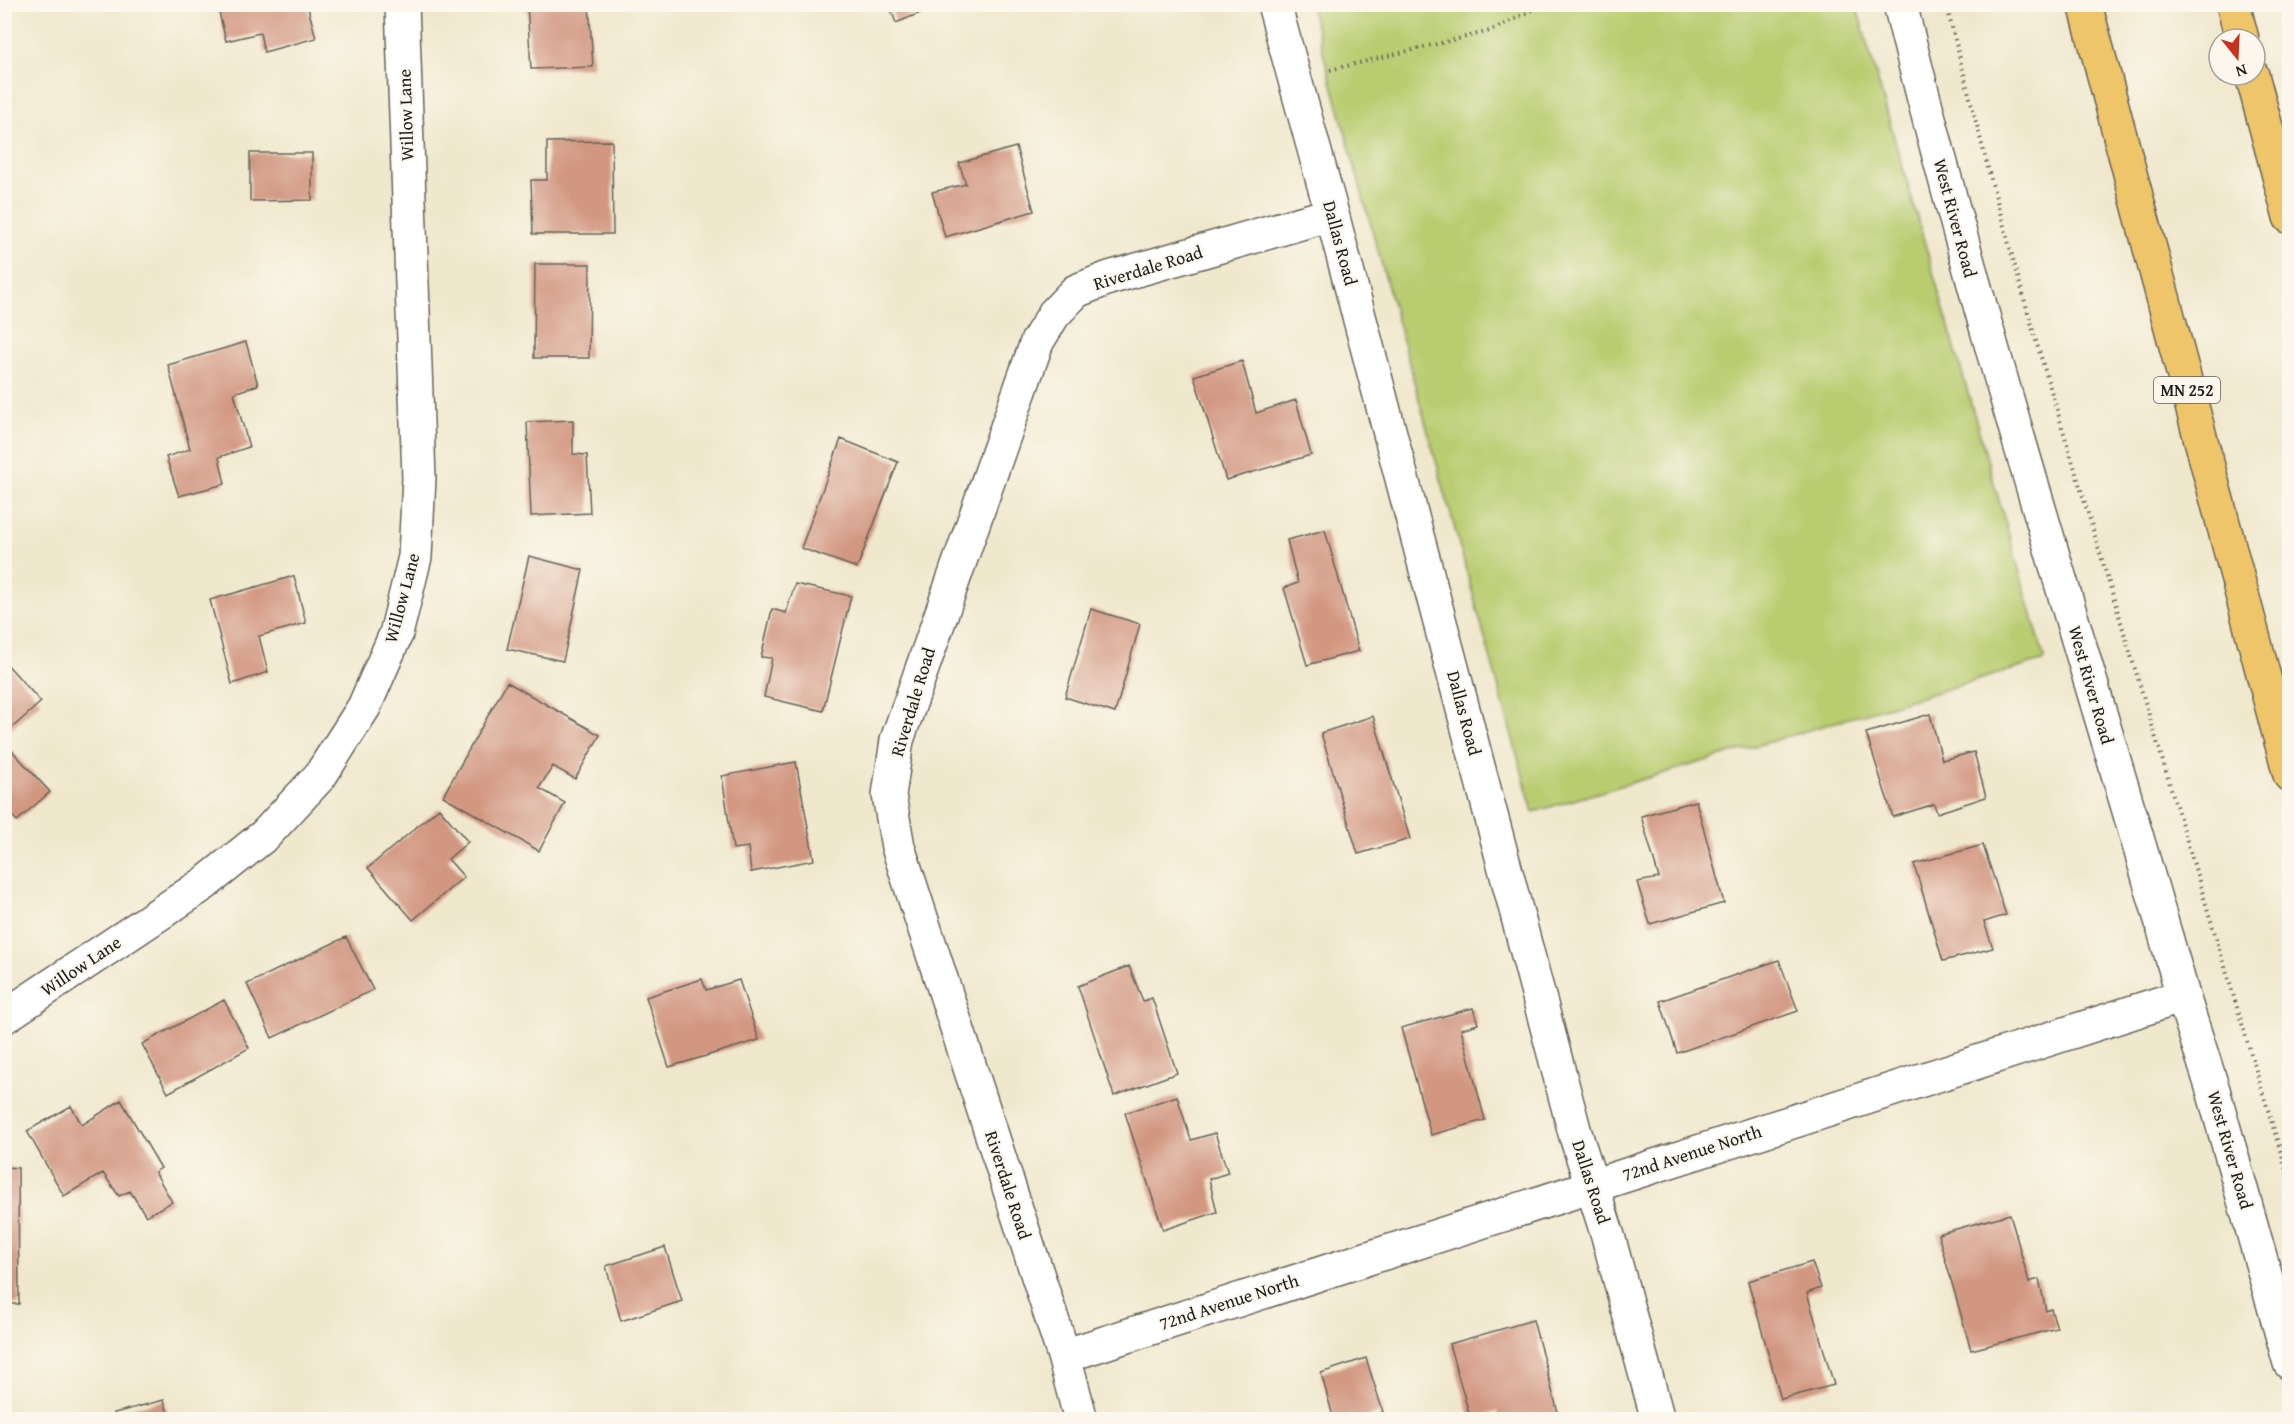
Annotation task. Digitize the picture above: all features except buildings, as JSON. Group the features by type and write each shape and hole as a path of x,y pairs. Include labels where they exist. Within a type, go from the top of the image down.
{"highway":[{"name":"MN 252","path":"2085,4 2289,775"},
{"path":"2233,4 2239,27"},
{"path":"2255,87 2289,217"}],"street":[{"name":"Willow Lane","path":"4,1017 204,884 266,835 320,776 364,707 396,634 415,557 419,478 402,4"},
{"name":"Dallas Road","path":"1274,4 1332,214 1575,1133 1608,1236 1658,1419"},
{"name":"West River Road","path":"1900,4 1928,119 1981,313 2213,1090 2289,1362"},
{"name":"Riverdale Road","path":"1081,1419 1064,1356 898,847 889,795 897,740 1037,342 1054,314 1076,291 1109,278 1332,214"},
{"name":"72nd Avenue North","path":"1064,1356 2184,996"}],"path":[{"path":"1295,78 1490,31 1545,4"},
{"path":"1946,4 1990,176 2034,334 2289,1183"}],"green space":[{"path":"1310,5 1856,5 2045,660 1533,812"}]}
